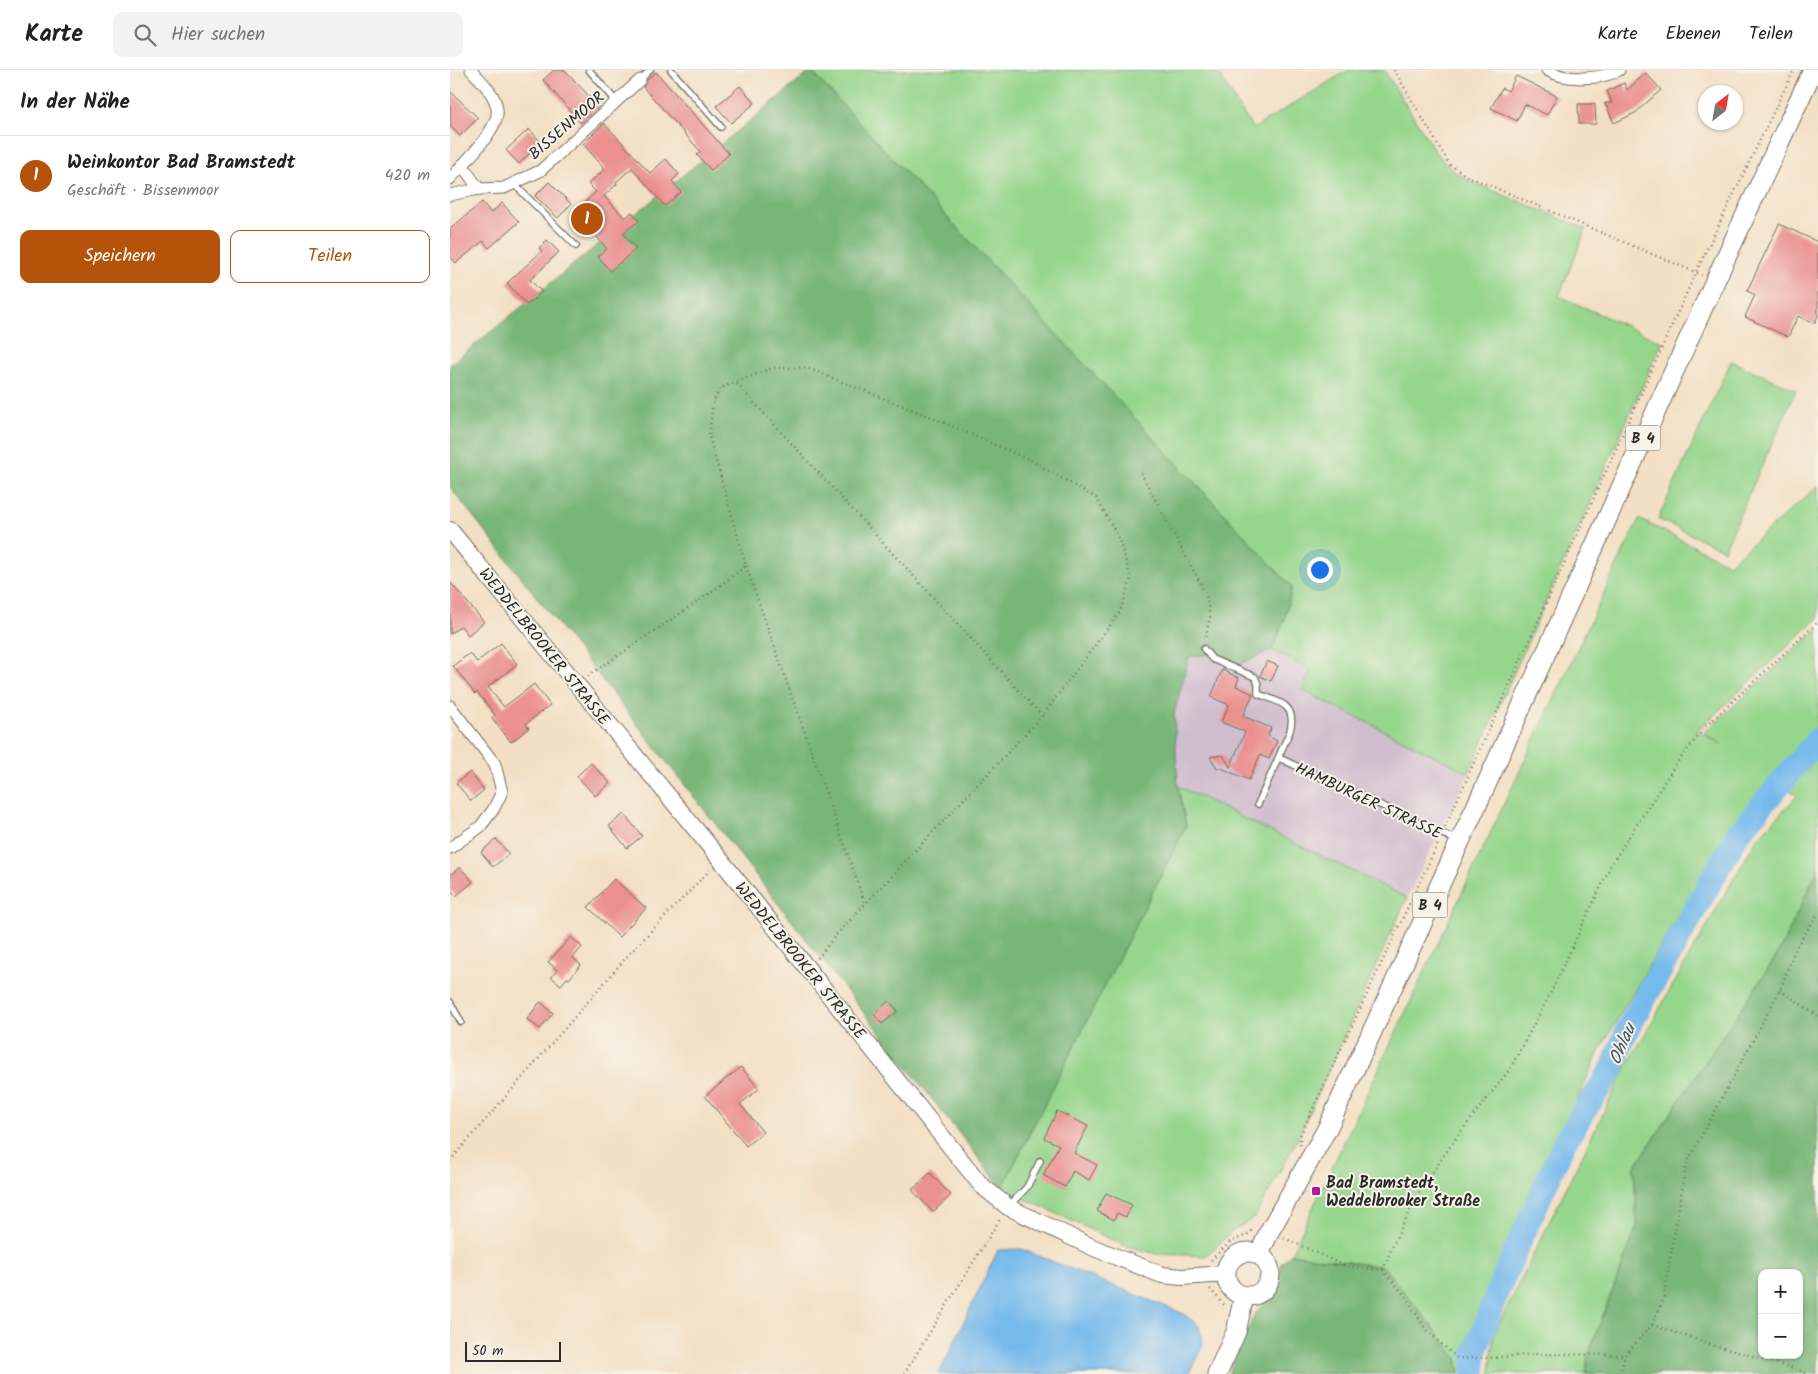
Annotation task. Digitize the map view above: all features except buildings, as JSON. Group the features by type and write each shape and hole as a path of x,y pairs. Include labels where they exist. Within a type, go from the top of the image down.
{"main road":[{"name":"B 4","path":"1259,1256 1261,1230 1327,1129 1451,838 1814,70"},
{"path":"1252,1253 1259,1256 1268,1265 1270,1279 1267,1285 1257,1294 1244,1296 1232,1289 1226,1274 1229,1264 1238,1255 1252,1253"},
{"path":"1217,1374 1236,1332 1244,1296"}],"street":[{"path":"450,179 483,141 496,119 498,109 490,91 472,70"},
{"path":"1547,70 1553,74 1579,78 1612,74 1619,70"},
{"name":"BISSENMOOR","path":"450,195 479,189 504,188 540,171 640,80"},
{"path":"462,165 479,189"},
{"name":"WEDDELBROOKER STRASSE","path":"450,530 720,860 981,1185 1008,1207 1094,1248 1162,1275 1182,1277 1226,1274"},
{"path":"450,706 495,764 502,792 493,810 480,827 450,848"}],"lane":[{"path":"588,70 617,102"},
{"path":"640,80 650,70"},
{"path":"670,70 721,127"},
{"path":"514,184 576,246"},
{"path":"1204,649 1212,659 1255,677 1258,684 1258,694 1284,704 1291,711 1293,720 1290,731 1258,804"},
{"name":"HAMBURGER STRASSE","path":"1279,758 1451,838"},
{"path":"450,1002 461,1022"},
{"path":"1008,1207 1026,1187 1040,1160"}],"path":[{"path":"1394,70 1450,165 1467,176 1715,281"},
{"path":"1300,1148 1300,1136 1451,838 1696,272 1794,70"},
{"path":"808,969 864,904 1042,716 1120,612 1131,578 1117,534 1096,498 1032,461 931,417 807,368 772,368 722,388 713,402 709,436 746,566 864,904"},
{"path":"736,383 1042,716"},
{"path":"1141,473 1206,594 1210,617 1204,649"},
{"path":"576,684 703,598 746,566"},
{"path":"1382,1270 1418,1194 1453,1142 1510,1069 1550,992 1612,864 1676,764 1707,725 1818,622"},
{"path":"450,1161 630,953 720,860"},
{"path":"1620,1374 1625,1355 1652,1324 1664,1300 1686,1165 1780,990 1796,947 1818,914"},
{"path":"1780,990 1818,1016"},
{"path":"904,1374 1008,1207"},
{"path":"1226,1314 1226,1306 1211,1291 1207,1276 1208,1264 1230,1242 1261,1230 1345,1266 1382,1270 1406,1297 1426,1330 1457,1358 1490,1358 1535,1354 1625,1355"},
{"path":"1652,1324 1808,1374"}],"shaded area":[{"path":"1272,650 1311,670 1302,690 1469,773 1407,898 1178,786 1174,714 1189,657 1214,654 1240,664"}],"green space":[{"path":"810,70 1216,70 1253,129 1348,70 1384,70 1437,154 1453,171 1472,182 1586,229 1559,296 1662,342 1469,773 1302,690 1311,670 1272,650 1284,621 1292,587"},
{"path":"811,71 1292,587 1284,621 1272,650 1240,664 1214,654 1189,657 1174,714 1178,786 1186,826 1002,1188 450,487 450,365"},
{"path":"1731,361 1796,390 1724,550 1658,519"},
{"path":"1818,486 1818,618 1697,731 1721,744 1704,733 1818,629 1818,869 1778,954 1634,1168 1637,1226 1588,1355 1586,1374 1490,1374 1494,1334 1625,1069 1756,840 1797,796 1774,775 1728,831 1599,1051 1482,1320 1473,1374 1460,1374 1457,1358 1384,1267 1291,1254 1639,519 1729,564"},
{"path":"1178,786 1407,898 1296,1142 1254,1218 1234,1230 1206,1256 1157,1254 1123,1245 1002,1188 1186,826"},
{"path":"1818,869 1818,1374 1586,1374 1588,1355 1637,1226 1634,1168 1778,954"},
{"path":"1291,1254 1384,1267 1457,1358 1460,1374 1228,1374 1255,1314 1274,1292 1282,1263"}],"water":[{"path":"1021,1249 1182,1313 1199,1326 1203,1345 1189,1374 939,1374 998,1250"}],"waterway":[{"name":"Ohlau","path":"1474,1374 1474,1355 1498,1290 1565,1141 1612,1069 1627,1030 1737,835 1818,739"}],"place":[{"name":"Weinkontor Bad Bramstedt","path":"587,219"},
{"name":"Bad Bramstedt, Weddelbrooker Straße","path":"1316,1191"}]}
